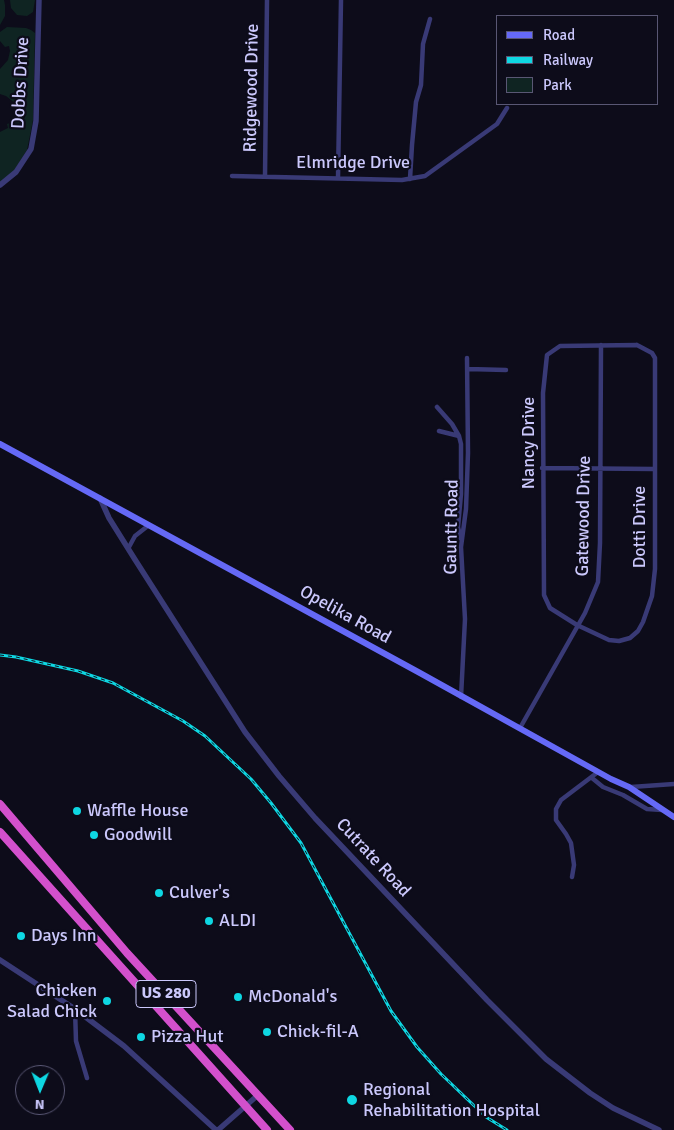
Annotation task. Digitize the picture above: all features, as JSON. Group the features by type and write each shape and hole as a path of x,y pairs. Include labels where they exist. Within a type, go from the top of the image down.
{"highway":[{"name":"US 280","path":"0,804 128,953 290,1130"},
{"name":"US 280","path":"0,832 267,1130"}],"main road":[{"name":"Opelika Road","path":"0,444 628,787 674,817"}],"street":[{"name":"Dobbs Drive","path":"0,185 16,172 31,149 36,121 39,0"},
{"name":"Ridgewood Drive","path":"265,176 267,0"},
{"path":"338,178 341,0"},
{"path":"410,179 416,102 421,85 423,44 430,19"},
{"name":"Elmridge Drive","path":"232,176 410,179 425,176 496,124 507,108"},
{"name":"Nancy Drive","path":"577,625 550,608 544,595 543,393 548,355 560,346 637,345 652,353"},
{"name":"Gatewood Drive","path":"520,728 592,598 598,582 600,552 601,346"},
{"name":"Dotti Drive","path":"577,625 609,640 619,641 630,638 644,622 652,596 655,568 654,469 656,375 655,358 652,353"},
{"name":"Gauntt Road","path":"461,696 465,619 462,540 466,509 468,453 468,358"},
{"path":"468,369 506,370"},
{"path":"437,407 449,419 459,436 461,466 458,532 462,540"},
{"path":"440,431 459,436"},
{"path":"542,468 654,469"},
{"name":"Cutrate Road","path":"100,498 109,518 245,732 279,776 316,818 500,1013 546,1059 598,1098 638,1121 659,1130"},
{"path":"128,547 135,536 149,525"},
{"path":"572,876 574,865 570,843 556,820 556,809 561,800 598,772"},
{"path":"592,778 603,787 623,795 648,809 664,810"},
{"path":"628,787 674,784"},
{"path":"0,960 75,1009 124,1046 217,1130 258,1095"},
{"path":"75,1009 76,1041 88,1078"}],"green space":[{"path":"0,0 4,0 5,16 0,25"},
{"path":"10,0 35,0 33,12 27,16 17,15 11,8"},
{"path":"7,27 26,28 35,33 33,120 27,150 14,171 0,183 0,132 8,128 7,124 25,118 16,104 0,94 0,69 8,60 10,51 9,46 5,47 0,41 0,32"}],"railway":[{"path":"0,655 78,671 113,683 183,721 205,736 251,779 301,843 391,1011 417,1047 441,1074 486,1117 507,1130"}],"place":[{"name":"Waffle House","path":"77,811"},
{"name":"Goodwill","path":"94,835"},
{"name":"Culver's","path":"159,893"},
{"name":"ALDI","path":"209,921"},
{"name":"Days Inn","path":"21,936"},
{"name":"McDonald's","path":"238,997"},
{"name":"Chicken Salad Chick","path":"107,1001"},
{"name":"Chick-fil-A","path":"267,1032"},
{"name":"Pizza Hut","path":"141,1037"},
{"name":"Regional Rehabilitation Hospital","path":"352,1100"}]}
